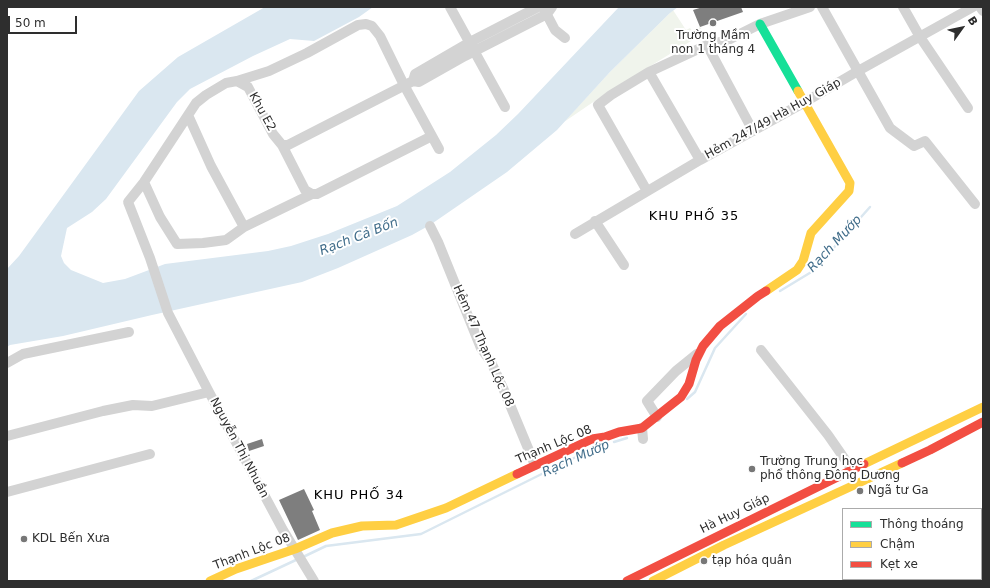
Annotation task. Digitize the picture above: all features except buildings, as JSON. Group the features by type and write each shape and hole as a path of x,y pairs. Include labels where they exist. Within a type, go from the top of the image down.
{"street":[{"path":"450,7 504,107"},
{"path":"472,47 538,7"},
{"path":"647,191 598,105 648,72 707,45 728,40 760,24 810,7"},
{"path":"822,7 890,128 914,146 925,141 975,204"},
{"path":"903,7 920,37 968,108"},
{"name":"Hẻm 247/49 Hà Huy Giáp","path":"575,234 700,160 973,7"},
{"path":"980,7 983,12"},
{"path":"472,47 547,9 555,30 565,38"},
{"path":"430,137 317,194 312,194 244,228 226,240 203,244 177,244 160,217 144,182 196,103 206,95 226,83 269,72 358,25 366,24 372,26 380,36 430,137 439,150"},
{"path":"760,24 805,102"},
{"path":"707,45 753,131"},
{"name":"Khu E2","path":"237,81 248,87 273,134 282,145 288,145 413,81 415,74 472,47"},
{"path":"648,72 700,160"},
{"name":"Thạnh Lộc 08","path":"210,581 236,569 295,550 332,533 362,526 396,525 446,508 592,439 605,437 619,432 642,433 657,417 682,397 689,384 700,351 720,326 758,296 797,270 803,261 811,233 849,191 850,183 805,102"},
{"path":"188,115 211,166 244,228"},
{"path":"282,145 306,190 312,194"},
{"name":"Nguyễn Thị Nhuần","path":"144,182 128,202 150,258 168,313 283,530 314,581"},
{"path":"595,221 624,265"},
{"name":"Hẻm 47 Thạnh Lộc 08","path":"430,226 438,242 481,348 491,362 503,388 535,465"},
{"path":"7,362 23,354 129,332"},
{"path":"761,350 828,435 853,470"},
{"path":"657,417 647,400 676,371 700,351"},
{"path":"7,436 103,411 133,405 152,406 209,392"},
{"name":"Hà Huy Giáp","path":"627,581 800,495 983,407"},
{"name":"Hà Huy Giáp","path":"654,581 724,545 930,450 983,422"},
{"path":"7,492 150,454"}],"shaded area":[{"path":"673,10 686,30 690,28 693,32 700,27 704,33 605,94 564,122 610,72"}],"water":[{"name":"Rạch Cả Bốn","path":"265,7 373,7 359,17 314,41 290,39 253,56 190,89 177,102 106,199 92,212 67,228 61,256 64,263 71,270 103,283 125,279 165,264 268,251 291,246 328,234 397,206 450,172 496,135 518,114 619,7 678,7 610,72 557,130 507,172 430,225 412,235 338,268 302,282 63,336 10,345 7,347 7,269 19,256 139,91 178,57"}],"waterway":[{"name":"Rạch Mướp","path":"780,291 813,271 870,207"},
{"name":"Rạch Mướp","path":"687,399 695,392 715,348 746,314"},
{"name":"Rạch Mướp","path":"614,442 627,438"},
{"name":"Rạch Mướp","path":"303,557 326,546 421,534 604,444"},
{"name":"Rạch Mướp","path":"251,581 298,559"}],"traffic: fast":[{"path":"760,24 798,91"}],"traffic: slow":[{"path":"766,291 797,270 803,261 811,233 849,191 850,183 798,91"},
{"path":"864,464 983,407"},
{"path":"653,581 724,545 902,463"},
{"path":"210,581 236,569 295,549 332,533 362,526 396,525 446,508 517,474"}],"traffic: jam":[{"path":"517,474 592,439 642,428 681,397 689,384 696,360 703,346 720,326 766,291"},
{"path":"902,463 983,422"},
{"path":"627,581 864,464"}],"place":[{"name":"Trường Mầm non 1 tháng 4","path":"713,23"},
{"name":"Trường Trung học phổ thông Đông Dương","path":"752,469"},
{"name":"Ngã tư Ga","path":"860,491"},
{"name":"KDL Bến Xưa","path":"24,539"},
{"name":"tạp hóa quân","path":"704,561"}],"district":[{"name":"KHU PHỐ 35","path":"694,217"},
{"name":"KHU PHỐ 34","path":"359,496"}]}
